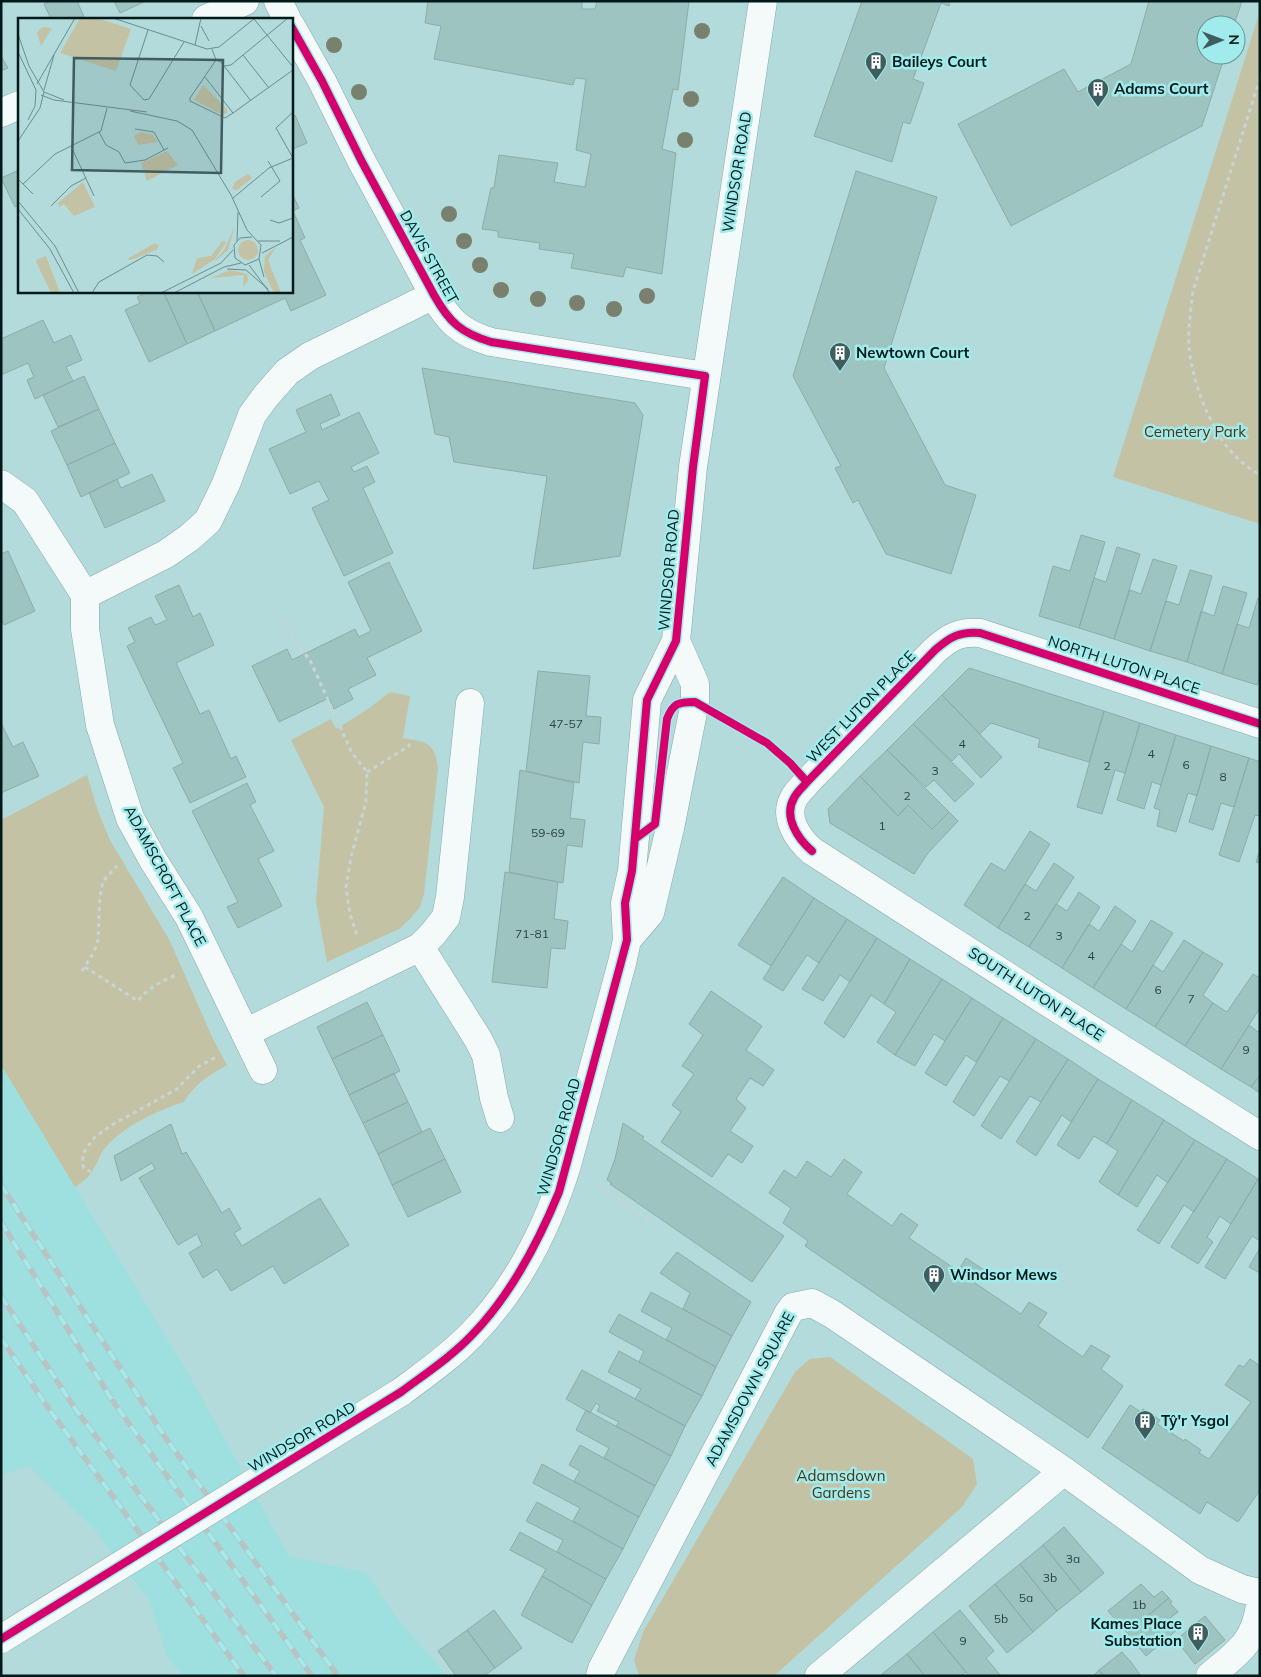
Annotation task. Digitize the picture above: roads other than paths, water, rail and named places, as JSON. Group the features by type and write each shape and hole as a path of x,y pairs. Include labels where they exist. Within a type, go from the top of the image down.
{"street":[{"path":"208,18 245,1"},
{"path":"278,1 286,18"},
{"name":"WINDSOR ROAD","path":"1,1639 400,1392 453,1353 473,1334 508,1290 538,1238 559,1192 568,1165 627,940 625,903 633,862 647,700 676,641 692,467 764,1"},
{"name":"DAVIS STREET","path":"292,28 322,81 360,160 444,314 458,328 474,337 491,342 705,376"},
{"path":"1,113 18,105"},
{"path":"1,484 25,501 85,595 166,554 189,538 208,521 226,484 252,414 287,372 310,356 434,295"},
{"name":"ADAMSCROFT PLACE","path":"85,595 85,629 100,725 130,818 153,860 189,916 263,1070"},
{"name":"WEST LUTON PLACE","path":"812,851 796,834 792,822 791,809 794,798 807,782 949,638 968,632 980,633"},
{"name":"NORTH LUTON PLACE","path":"980,633 1260,724"},
{"name":"WINDSOR ROAD","path":"627,940 650,913 670,828 695,702 695,684 676,641"},
{"path":"245,1033 420,947 446,917 450,897 470,703"},
{"name":"SOUTH LUTON PLACE","path":"812,851 1260,1136"},
{"path":"420,947 486,1055 494,1098 500,1118"},
{"name":"ADAMSDOWN SQUARE","path":"600,1676 793,1307 812,1303 832,1314 1064,1471 1200,1570 1242,1589 1260,1593"},
{"path":"819,1676 1064,1471"},
{"path":"1210,1676 1244,1647 1253,1633 1260,1605"}],"railway":[{"path":"1,1185 167,1440 338,1676"},
{"path":"1,1222 112,1400 312,1676"},
{"path":"1,1296 76,1410 276,1676"},
{"path":"1,1338 49,1409 244,1676"}],"place":[{"name":"Baileys Court","path":"876,81"},
{"name":"Adams Court","path":"1098,108"},
{"name":"Newtown Court","path":"840,372"},
{"name":"Windsor Mews","path":"934,1294"},
{"name":"Tŷ'r Ysgol","path":"1145,1440"},
{"name":"Kames Place Substation","path":"1198,1652"}],"park label":[{"name":"Cemetery Park","path":"1195,432"},
{"name":"Adamsdown Gardens","path":"841,1484"}]}
